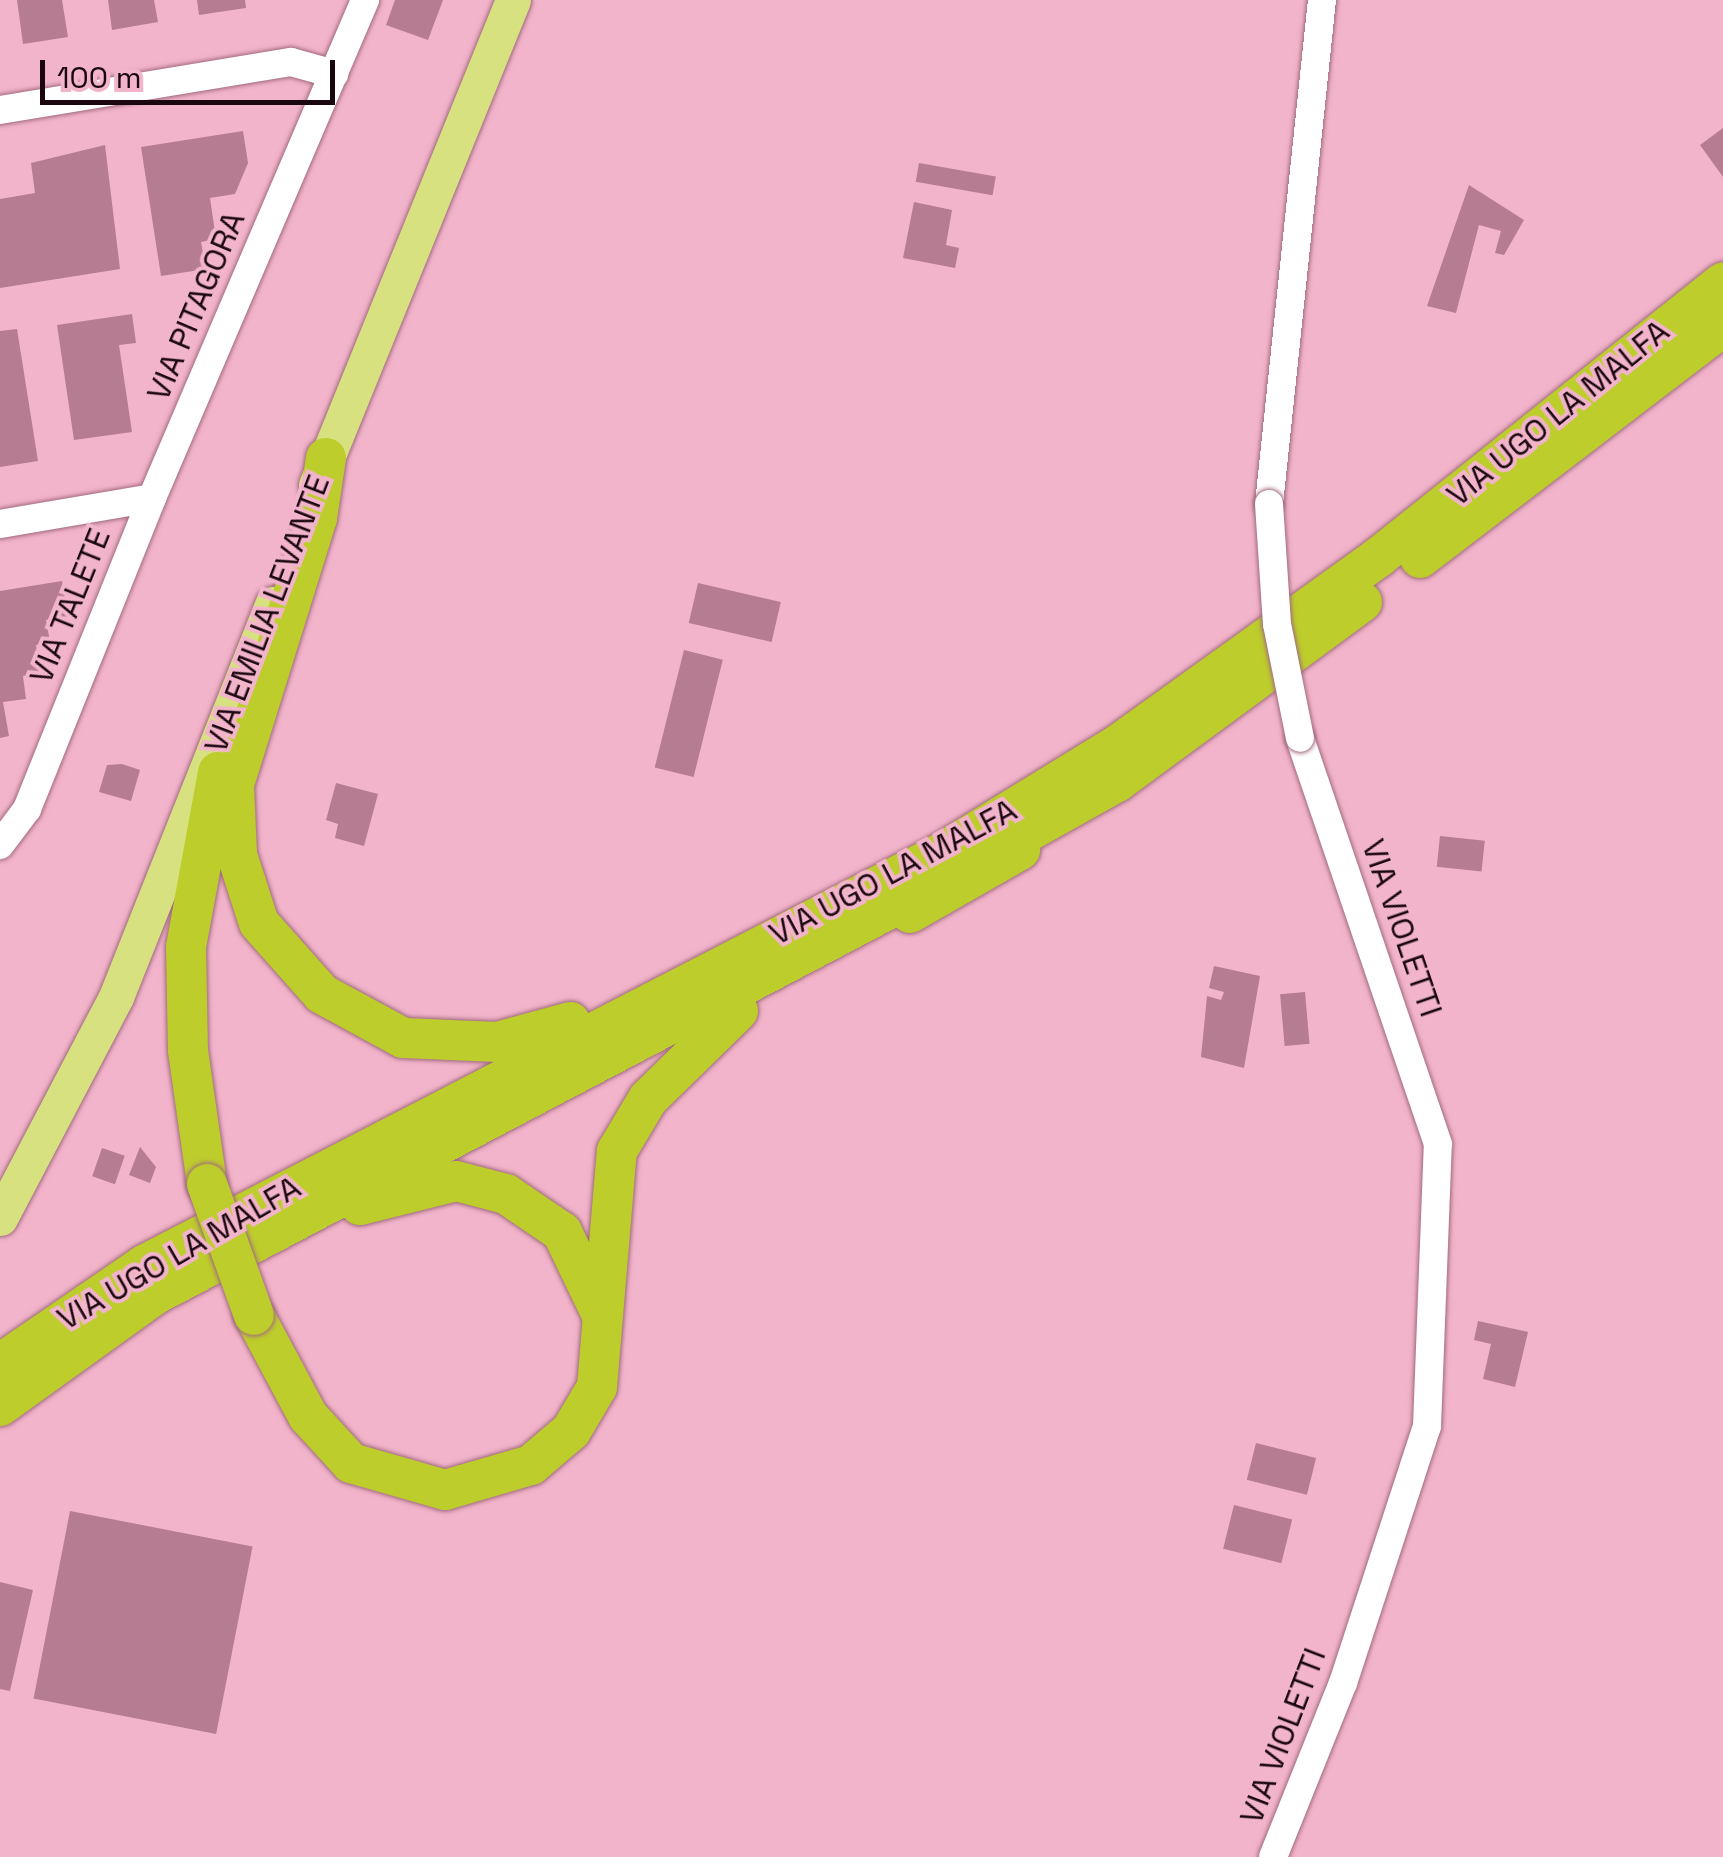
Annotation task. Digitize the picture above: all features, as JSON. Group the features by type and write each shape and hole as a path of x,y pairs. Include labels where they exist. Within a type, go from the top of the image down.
{"highway":[{"name":"VIA UGO LA MALFA","path":"0,1364 144,1265 725,961 938,855 1100,756 1380,557 1723,282"},
{"name":"VIA UGO LA MALFA","path":"0,1406 156,1294 746,990 1117,782 1338,621 1723,326"},
{"path":"326,458 317,518 234,785 248,896 285,962 360,1017 446,1045 554,1029 693,963 725,961"},
{"path":"245,677 206,817 186,946 192,1102 207,1184 254,1315 335,1450 373,1475 445,1490 510,1476 571,1431 596,1386 606,1330 617,1151 648,1099 718,1022 1073,820 1117,782"},
{"path":"156,1294 394,1190 456,1181 506,1194 562,1232 606,1330"}],"main road":[{"name":"VIA EMILIA LEVANTE","path":"0,1218 116,997 245,677 326,458 514,0"}],"street":[{"name":"VIA PITAGORA","path":"152,498 364,0"},
{"name":"VIA VIOLETTI","path":"1274,1857 1343,1683 1427,1426 1438,1144 1300,738 1276,624 1270,504 1322,0"},
{"path":"0,110 292,62 334,74"},
{"path":"0,524 152,498"},
{"name":"VIA TALETE","path":"0,845 27,809 152,498"}],"building":[{"path":"17,0 62,0 68,37 23,44"},
{"path":"108,0 154,0 158,22 112,30"},
{"path":"197,0 245,0 246,8 199,15"},
{"path":"395,0 443,0 428,40 386,25"},
{"path":"1723,128 1723,177 1700,145"},
{"path":"243,131 248,163 235,194 210,198 216,239 201,242 206,269 161,276 141,147"},
{"path":"105,145 120,269 0,288 0,199 35,193 31,163"},
{"path":"919,163 996,177 993,195 916,182"},
{"path":"1469,185 1524,220 1504,255 1495,253 1501,231 1479,225 1456,313 1427,306"},
{"path":"914,202 952,210 946,245 959,248 955,268 903,258"},
{"path":"132,314 136,343 119,345 132,432 74,440 57,325"},
{"path":"17,329 38,461 0,467 0,331"},
{"path":"62,581 68,616 46,620 50,642 36,645 40,673 23,676 26,699 3,702 9,736 0,738 0,591"},
{"path":"698,583 781,602 772,642 689,623"},
{"path":"684,650 723,660 694,777 655,767"},
{"path":"122,764 140,770 131,801 99,792 107,765"},
{"path":"336,783 378,794 364,846 335,838 338,824 326,820"},
{"path":"1440,836 1485,841 1482,872 1437,867"},
{"path":"1214,966 1260,976 1244,1068 1201,1057 1207,996 1221,1000 1224,992 1209,988"},
{"path":"1305,992 1310,1044 1285,1046 1280,994"},
{"path":"140,1147 156,1167 150,1183 129,1175"},
{"path":"102,1148 125,1156 115,1184 92,1176"},
{"path":"1478,1321 1528,1332 1515,1387 1483,1379 1491,1344 1474,1340"},
{"path":"1256,1443 1316,1458 1307,1495 1247,1480"},
{"path":"1234,1505 1292,1520 1281,1563 1223,1549"},
{"path":"70,1511 253,1546 216,1734 34,1698"},
{"path":"0,1582 33,1590 10,1691 0,1689"}]}
